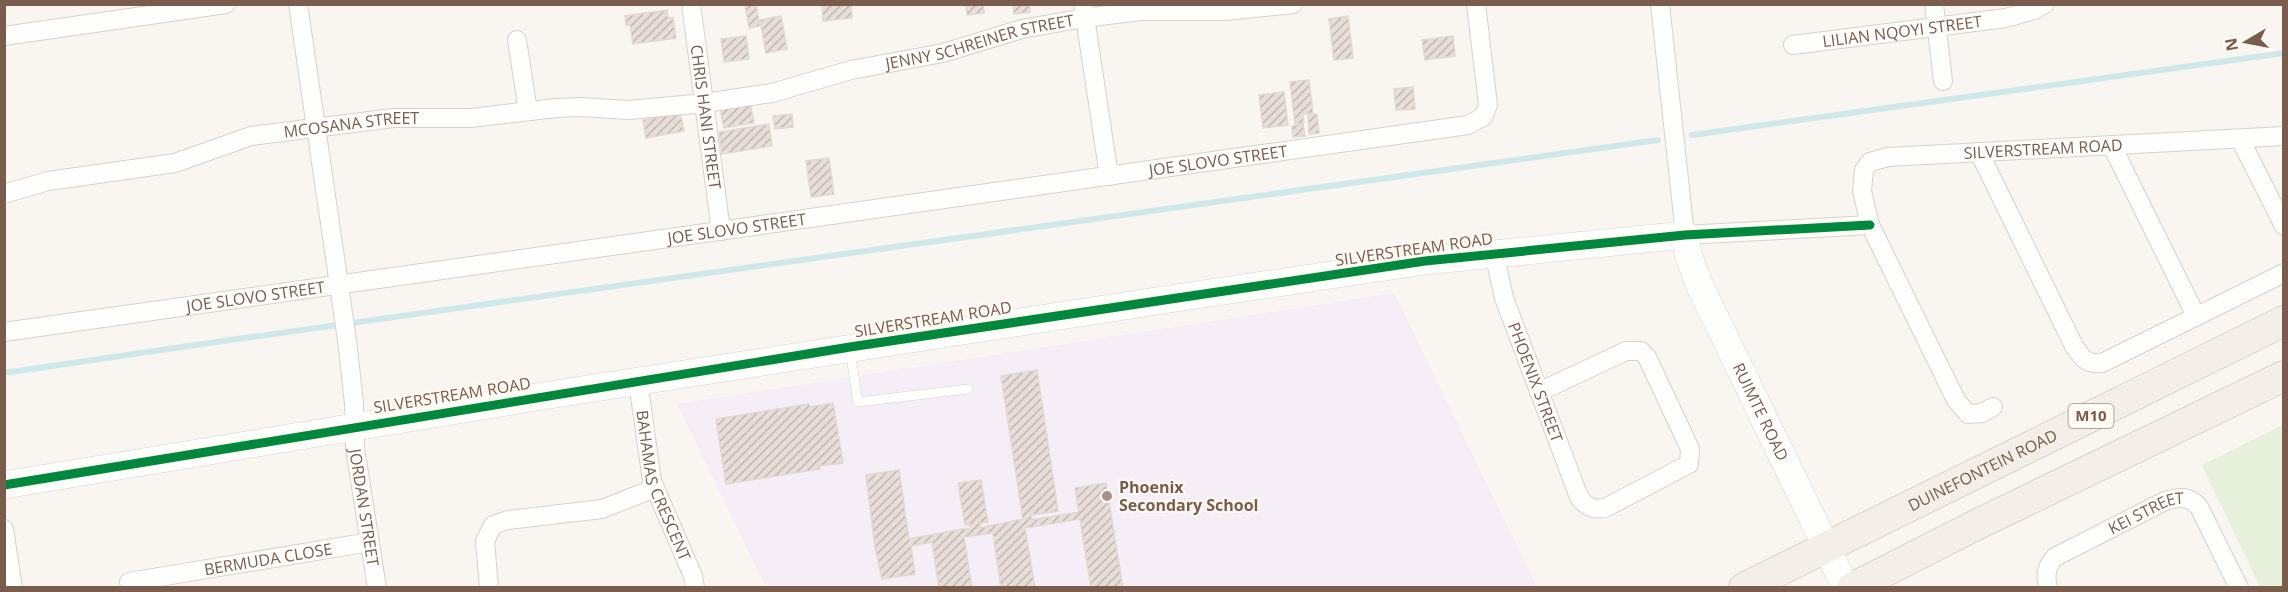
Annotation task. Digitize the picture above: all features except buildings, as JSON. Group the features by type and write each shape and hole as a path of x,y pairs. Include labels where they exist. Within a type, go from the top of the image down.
{"main road":[{"name":"DUINEFONTEIN ROAD","path":"1744,588 2283,321"},
{"path":"1852,588 1989,518 2283,376"}],"street":[{"path":"4,36 226,4"},
{"name":"JORDAN STREET","path":"298,4 347,340 355,448 377,588"},
{"name":"CHRIS HANI STREET","path":"692,4 721,231"},
{"name":"JENNY SCHREINER STREET","path":"705,103 772,93 859,68 943,53 1084,11 1224,11 1293,4"},
{"name":"JOE SLOVO STREET","path":"4,332 1468,125 1483,117 1488,105 1476,4"},
{"path":"1660,4 1685,235"},
{"path":"1934,4 1943,81"},
{"name":"LILIAN NQOYI STREET","path":"1793,45 2006,18 2034,10 2045,4"},
{"path":"1084,11 1108,176"},
{"path":"517,40 528,111"},
{"name":"MCOSANA STREET","path":"4,194 48,181 175,163 251,136 316,127 393,118 471,118 580,107 629,110 705,103"},
{"name":"SILVERSTREAM ROAD","path":"1993,407 1973,415 1963,410 1870,225 1862,192 1862,178 1870,162 1888,157 2283,136"},
{"path":"2240,139 2283,226"},
{"path":"2112,146 2196,316"},
{"path":"1979,152 2074,346 2085,361 2093,364 2102,363 2283,273"},
{"name":"SILVERSTREAM ROAD","path":"4,485 849,347 1425,261 1685,235 1870,225"},
{"name":"RUIMTE ROAD","path":"1685,235 1688,254 1699,284 1845,588"},
{"name":"PHOENIX STREET","path":"1494,253 1504,297 1539,392 1579,497 1589,507 1605,508 1686,468 1691,460 1690,449 1647,357 1641,351 1626,351 1539,392"},
{"name":"BAHAMAS CRESCENT","path":"638,381 655,488 693,576 695,588"},
{"path":"489,588 485,542 493,525 508,520 602,509 655,488"},
{"name":"KEI STREET","path":"2049,588 2047,566 2064,551 2165,501 2187,498 2199,507 2239,588"},
{"path":"4,529 13,588"},
{"name":"BERMUDA CLOSE","path":"129,582 370,542"}],"lane":[{"path":"849,347 858,402 968,389"}],"shaded area":[{"name":"Phoenix Secondary School","path":"1394,293 1537,587 766,587 677,404"}],"green space":[{"path":"2283,425 2283,587 2260,587 2202,465"}],"waterway":[{"path":"1692,135 2284,53"},
{"path":"4,373 1658,140"}],"cycle path":[{"path":"4,485 850,347 1425,261 1685,235 1870,225"}],"place":[{"name":"Phoenix Secondary School","path":"1107,496"}]}
